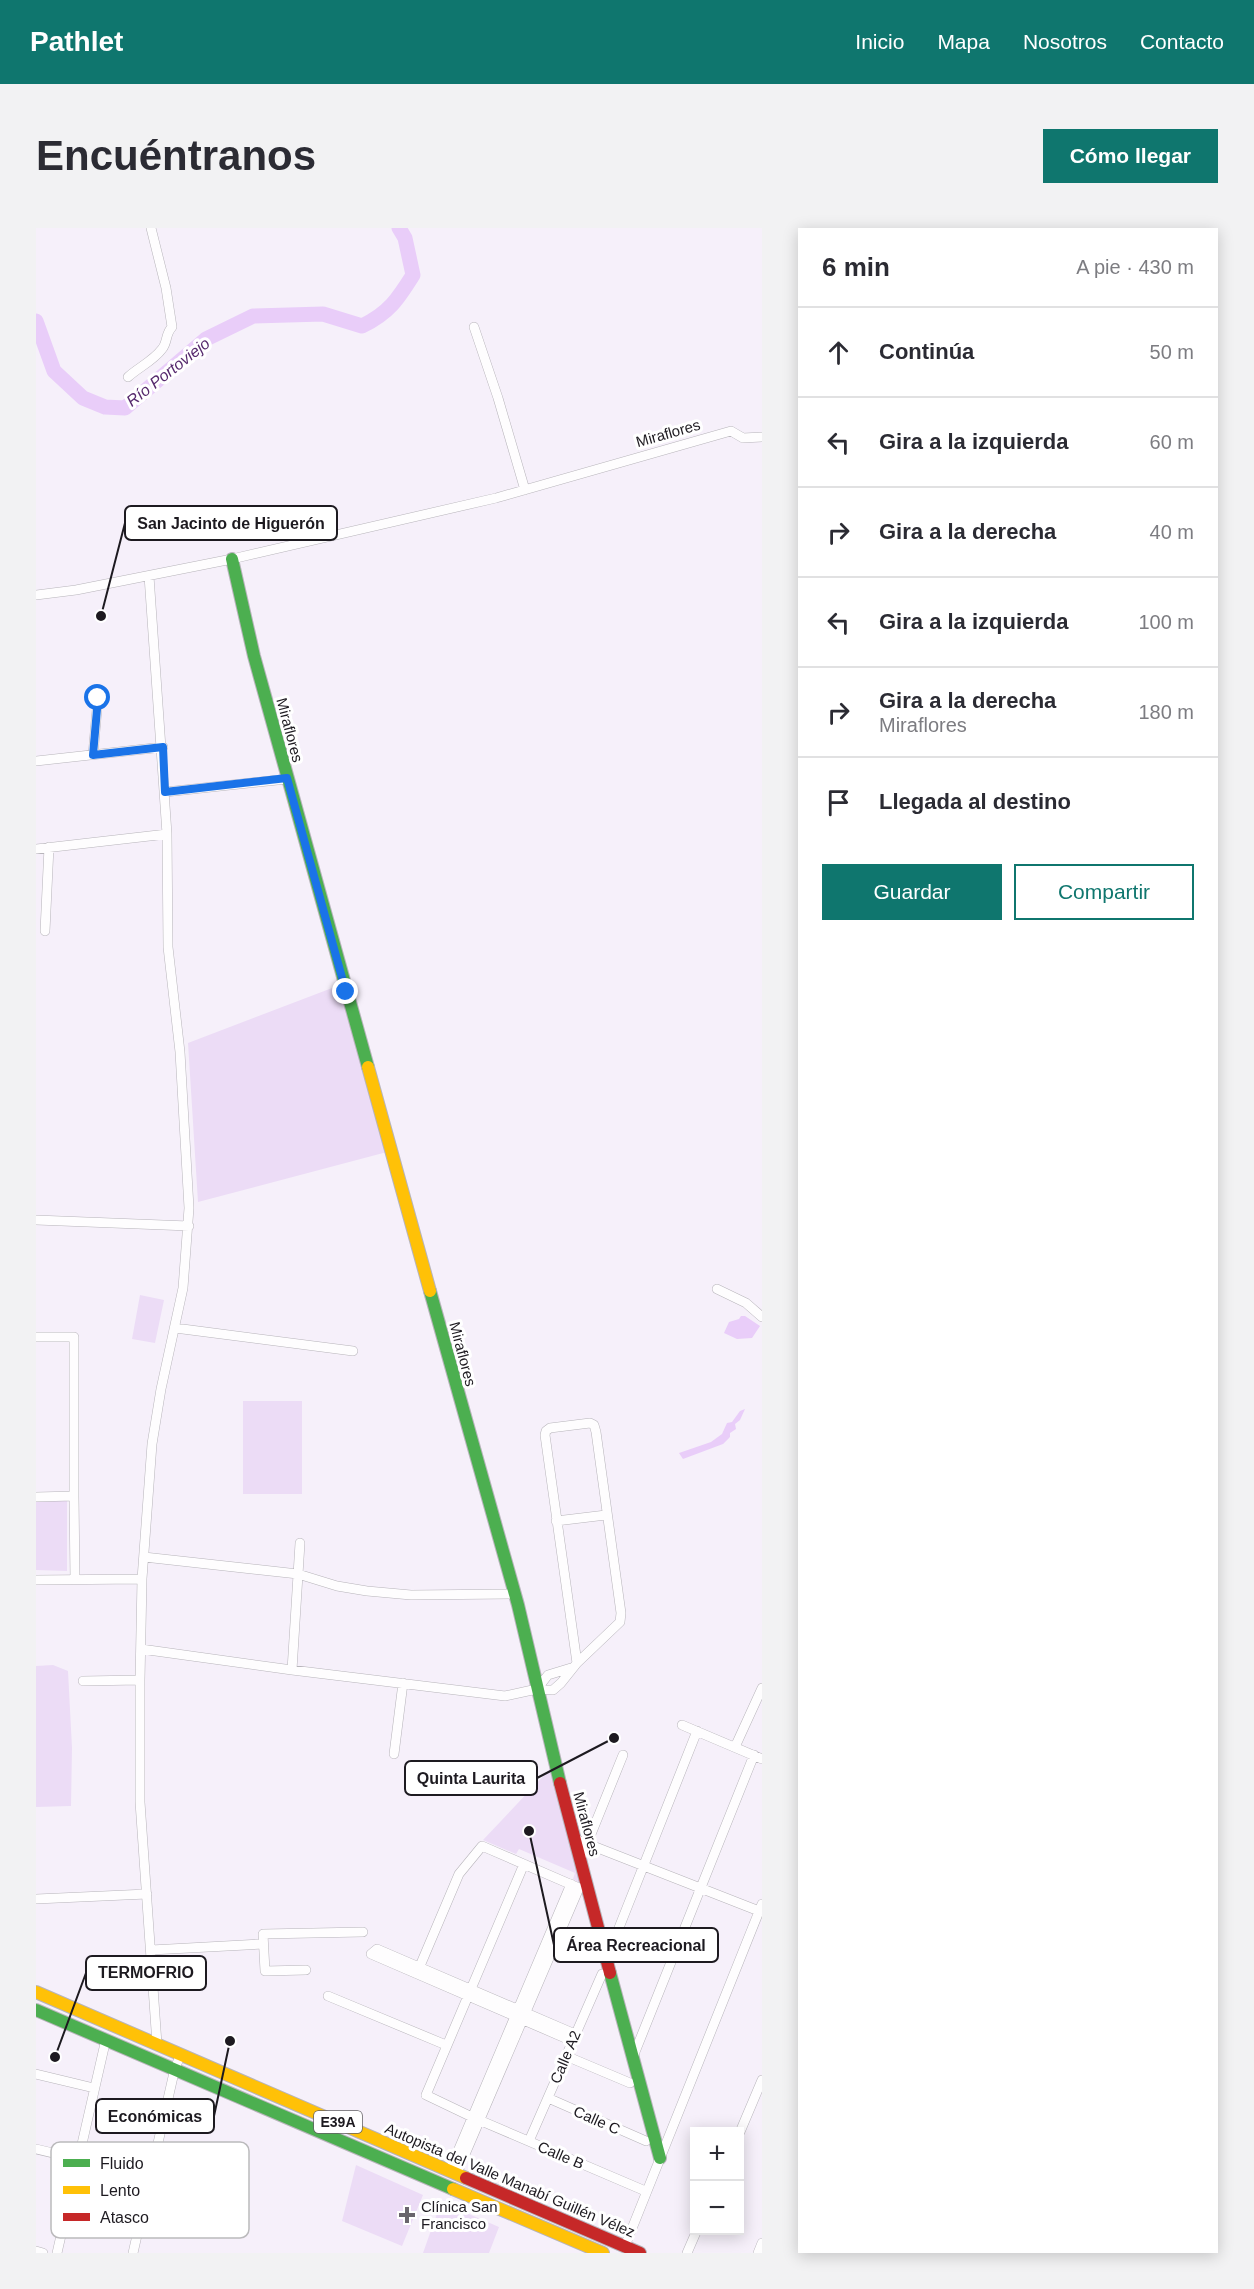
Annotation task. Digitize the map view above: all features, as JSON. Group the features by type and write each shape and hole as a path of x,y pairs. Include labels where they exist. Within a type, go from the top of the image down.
{"street":[{"path":"128,377 153,360 165,347 167,331 172,327 166,288 151,228"},
{"path":"474,327 525,489"},
{"name":"Miraflores","path":"36,595 76,590 232,559 496,498 731,431 743,438 762,437"},
{"name":"Miraflores","path":"232,559 254,656 287,778 581,1842 581,1859 660,2158"},
{"path":"149,576 163,747 167,834 168,947 180,1052 189,1226 183,1288 161,1389 152,1444 142,1579 140,1802 157,2044"},
{"path":"93,755 98,698"},
{"path":"36,761 163,747"},
{"path":"165,792 287,778"},
{"path":"36,849 167,834"},
{"path":"45,931 49,847"},
{"path":"36,1220 189,1226"},
{"path":"717,1289 746,1303 762,1317"},
{"path":"175,1328 353,1351"},
{"path":"36,1337 74,1336 75,1579"},
{"path":"141,1649 505,1696 537,1689 553,1690 574,1666 620,1622 621,1613 594,1425 590,1423 550,1428 545,1435 574,1666"},
{"path":"36,1497 74,1496"},
{"path":"556,1521 606,1515"},
{"path":"292,1670 300,1543"},
{"path":"144,1557 298,1574 337,1586 389,1593 411,1595 514,1594"},
{"path":"36,1580 142,1579"},
{"path":"537,1689 548,1675 574,1666"},
{"path":"83,1681 140,1680"},
{"path":"394,1754 403,1683"},
{"path":"735,1747 762,1688"},
{"path":"633,2056 701,1888 758,1757 682,1725"},
{"path":"607,1958 697,1731"},
{"path":"623,1755 581,1842 701,1888 761,1908 625,2246"},
{"path":"454,2171 475,2118 521,2014 579,1888 482,1846 459,1874 418,1970 469,1991 521,2014 574,2037"},
{"path":"328,1996 446,2045 524,1863"},
{"path":"36,1899 147,1894"},
{"path":"306,1970 265,1971 263,1934 363,1932"},
{"path":"151,1950 263,1944"},
{"name":"Calle A2","path":"529,2141 602,1974"},
{"name":"Autopista del Valle Manabí Guillén Vélez","path":"36,1992 640,2253"},
{"name":"Autopista del Valle Manabí Guillén Vélez","path":"36,2010 603,2253"},
{"path":"82,2142 106,2039"},
{"name":"Calle B","path":"446,2045 426,2095 643,2190"},
{"path":"158,2142 175,2068 181,2054"},
{"path":"566,2056 630,2083"},
{"path":"36,2074 94,2088"},
{"path":"742,2127 762,2080"},
{"name":"Calle C","path":"548,2098 646,2141"},
{"path":"355,2147 359,2131"},
{"path":"36,2149 51,2153"},
{"path":"687,2253 695,2235"},
{"path":"57,2253 60,2238"},
{"path":"133,2253 136,2238"},
{"path":"758,2253 762,2243"},
{"path":"36,2251 43,2253"}],"shaded area":[{"path":"340,985 387,1152 198,1202 188,1043"},
{"path":"140,1295 164,1300 155,1343 132,1339"},
{"path":"745,1316 760,1326 752,1338 737,1339 724,1333 729,1322"},
{"path":"243,1401 302,1401 302,1494 243,1494"},
{"path":"745,1409 740,1420 735,1424 736,1429 730,1433 730,1437 723,1444 683,1459 679,1453 711,1442 722,1434 727,1423 732,1422 740,1411"},
{"path":"36,1500 67,1501 67,1571 36,1570"},
{"path":"53,1665 68,1671 72,1748 71,1806 36,1807 36,1666"},
{"path":"550,1769 581,1884 573,1879 575,1873 519,1849 516,1854 483,1840"},
{"path":"356,2165 423,2195 402,2246 342,2221"},
{"path":"441,2202 499,2227 489,2253 423,2253"}],"waterway":[{"name":"Río Portoviejo","path":"36,321 54,371 83,398 105,407 125,408 206,339 253,316 323,314 362,326 379,316 397,298 413,275 405,238 399,228"}],"traffic: fast":[{"path":"232,559 254,656 368,1067"},
{"path":"430,1291 518,1605 560,1783"},
{"path":"610,1973 660,2158"},
{"path":"36,2010 453,2189"}],"traffic: slow":[{"path":"368,1067 430,1291"},
{"path":"36,1992 466,2178"},
{"path":"453,2189 603,2253"}],"traffic: jam":[{"path":"560,1783 610,1973"},
{"path":"466,2178 640,2253"}],"place":[{"name":"San Jacinto de Higuerón","path":"101,616"},
{"name":"Quinta Laurita","path":"614,1738"},
{"name":"Área Recreacional","path":"529,1831"},
{"name":"Económicas","path":"230,2041"},
{"name":"TERMOFRIO","path":"55,2057"},
{"name":"Clínica San Francisco","path":"407,2215"}],"route":[{"path":"98,698 93,755 163,747 165,792 287,778 346,992"}]}
